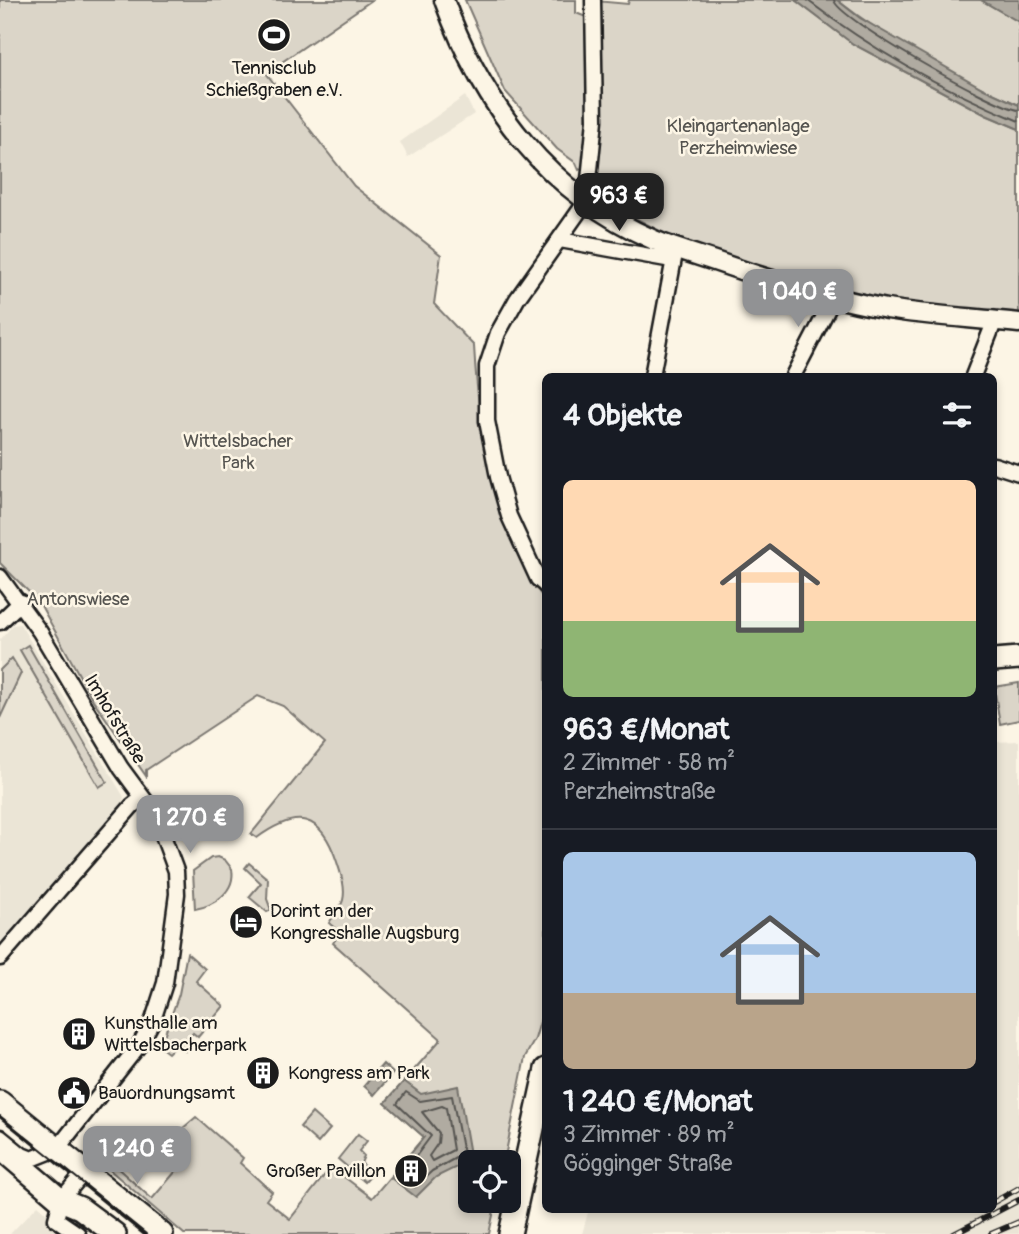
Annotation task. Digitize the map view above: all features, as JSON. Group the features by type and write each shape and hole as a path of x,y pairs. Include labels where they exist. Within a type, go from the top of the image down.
{"main road":[{"path":"997,660 1019,658"},
{"path":"510,1234 542,1087"},
{"path":"0,1102 162,1234"},
{"path":"0,1148 61,1200 80,1208 115,1234"}],"street":[{"path":"444,0 469,62 509,128 543,166 587,200 674,254"},
{"path":"542,582 509,516 496,466 485,398 488,366 498,333 517,299 587,200 595,120 593,0"},
{"path":"560,240 674,254 778,283 890,309 1019,323"},
{"path":"653,373 674,254"},
{"path":"795,373 834,297"},
{"path":"974,373 995,320"},
{"path":"997,466 1019,473"},
{"name":"Imhofstraße","path":"0,577 21,602 121,768 155,814 176,871 176,916 165,983 153,1020 140,1044 57,1149"},
{"path":"0,622 21,602"},
{"path":"0,958 132,806 142,798"},
{"path":"0,1138 22,1155 32,1159 57,1149"},
{"path":"78,1234 56,1219 61,1200 85,1171"},
{"path":"61,1200 101,1234"}],"shaded area":[{"path":"465,96 474,114 408,157 400,142"},
{"path":"20,624 124,797 122,804 0,943 0,640 13,625"},
{"path":"1019,741 1019,1234 582,1234 588,1213 997,1213 997,742"},
{"path":"38,1205 71,1234 10,1234"}],"green space":[{"name":"Wittelsbacher Park","path":"0,0 372,0 266,73 354,186 441,255 434,304 474,346 480,413 492,480 513,543 542,596 542,1015 535,1039 525,1057 506,1150 458,1150 458,1213 493,1213 489,1234 184,1234 103,1164 113,1164 152,1199 188,1157 169,1140 196,1117 243,1158 240,1163 272,1192 266,1200 290,1219 331,1167 372,1198 424,1137 385,1103 441,1039 333,943 340,933 329,923 344,895 337,862 323,833 315,825 296,820 271,829 257,838 251,834 325,743 283,706 258,696 146,770 146,776 93,700 39,602 0,563"},
{"path":"465,0 576,0 576,13 586,17 587,54 585,148 583,167 579,170 576,163 557,149 505,91"},
{"name":"Kleingartenanlage Perzheimwiese","path":"629,0 795,0 853,44 986,115 1019,129 1019,317 918,307 839,293 780,276 677,240 612,206 614,200 594,183 596,1 628,4"},
{"path":"837,0 981,0 1019,22 1019,105 925,58"},
{"path":"28,645 107,782 99,787 20,650"},
{"path":"12,658 21,673 0,718 0,670"},
{"path":"1019,683 1019,720 1000,724 997,687"},
{"path":"211,858 225,860 232,869 231,884 216,901 195,909 193,871"},
{"path":"249,863 268,879 267,899 271,910 267,912 249,897 261,883 245,868"},
{"path":"187,953 205,969 196,981 224,1006 198,1037 193,1033 185,1043 188,1047 185,1051 178,1043 168,1053 160,1047 179,994"},
{"path":"312,1113 330,1129 318,1143 300,1127"},
{"path":"358,1134 367,1141 359,1151 364,1156 361,1163 373,1173 365,1182 338,1159"}],"water":[{"path":"795,0 837,0 860,18 984,89 1019,105 1019,129 986,115 853,44"},
{"path":"981,0 1019,0 1019,22"},
{"path":"383,1064 393,1073 374,1095 364,1086"},
{"path":"404,1081 421,1094 458,1086 469,1150 458,1150 458,1166 436,1177 416,1197 391,1178 424,1137 385,1103"}],"tram line":[{"path":"0,1116 146,1234"}],"railway":[{"path":"997,1200 1019,1188"},
{"path":"997,1212 1019,1200"},
{"path":"954,1234 994,1213"},
{"path":"991,1234 1019,1222"}],"place":[{"name":"Tennisclub Schießgraben e.V.","path":"274,35"},
{"name":"Dorint an der Kongresshalle Augsburg","path":"246,922"},
{"name":"Kunsthalle am Wittelsbacherpark","path":"79,1034"},
{"name":"Kongress am Park","path":"263,1073"},
{"name":"Bauordnungsamt","path":"74,1093"},
{"name":"Großer Pavillon","path":"411,1171"}],"park label":[{"name":"Antonswiese","path":"78,599"}]}
